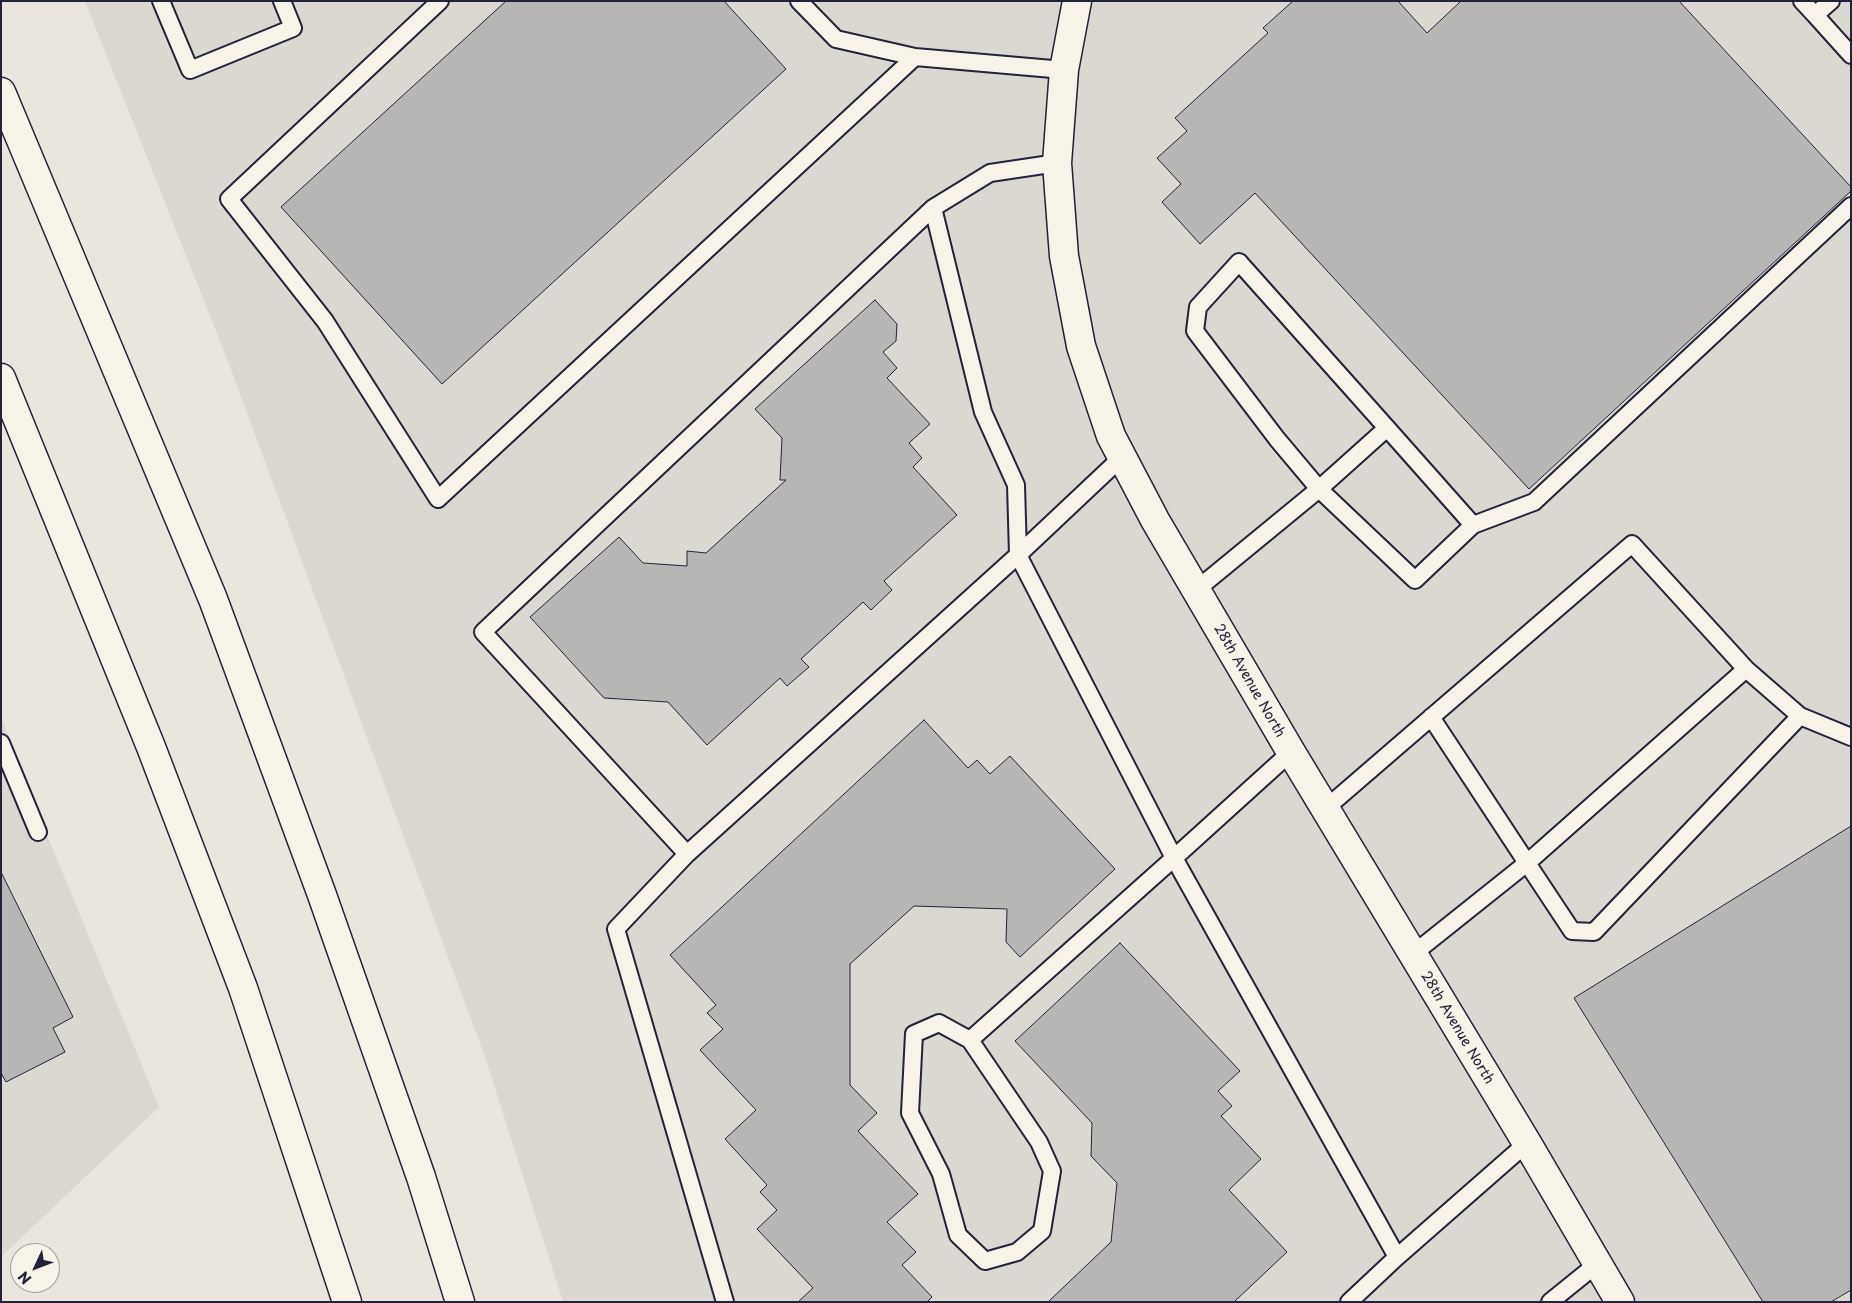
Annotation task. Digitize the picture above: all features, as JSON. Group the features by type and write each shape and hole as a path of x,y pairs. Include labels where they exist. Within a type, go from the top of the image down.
{"main road":[{"name":"28th Avenue North","path":"1077,1 1064,70 1057,163 1064,256 1081,346 1111,436 1155,520 1324,809 1527,1143 1620,1302"},
{"path":"1,92 213,599 322,896 418,1167 460,1302"},
{"path":"1,378 151,747 243,988 347,1302"}],"lane":[{"path":"161,1 190,70 293,28 282,1"},
{"path":"440,1 228,199 325,321 438,499 915,57"},
{"path":"798,1 836,39 915,57 1064,70"},
{"path":"1802,1 1851,55"},
{"path":"1815,15 1831,1"},
{"path":"687,854 483,632 933,208 990,174 1057,163"},
{"path":"1474,525 1240,262 1198,307 1195,331 1277,439 1319,489 1415,580 1474,525 1534,502 1851,206"},
{"path":"933,208 983,412 1016,484 1018,555 1174,858 1397,1257"},
{"path":"1196,590 1319,489 1387,428"},
{"path":"725,1302 616,929 687,854 1018,555 1122,457"},
{"path":"1324,809 1632,544 1746,668 1800,716 1851,737"},
{"path":"1413,954 1527,864 1746,668"},
{"path":"1431,717 1572,931 1594,932 1800,716"},
{"path":"1,743 38,832"},
{"path":"970,1040 1291,752"},
{"path":"939,1023 970,1040 1039,1142 1052,1171 1042,1231 1017,1252 985,1261 958,1235 941,1174 910,1113 914,1034 939,1023"},
{"path":"1349,1302 1397,1257 1527,1143"},
{"path":"1550,1302 1597,1264"}],"shaded area":[{"path":"85,1 1851,1 1851,1302 563,1302 485,1057 229,364"},
{"path":"1,716 29,791 159,1107 16,1243 10,1243 10,1248 1,1257"}],"building":[{"path":"506,1 724,1 786,69 442,384 281,207"},
{"path":"1293,1 1398,1 1427,33 1461,1 1679,1 1851,187 1851,191 1529,489 1255,193 1200,244 1162,202 1181,184 1157,158 1187,131 1175,118 1268,33 1263,28"},
{"path":"875,300 897,324 896,341 883,352 897,368 887,378 930,424 909,443 922,458 913,467 957,515 884,581 892,590 871,610 863,602 801,659 809,667 787,686 780,678 707,745 668,702 604,698 530,617 619,537 643,563 687,566 687,551 706,553 786,480 780,480 782,438 755,409"},
{"path":"924,720 968,768 977,760 990,774 1010,756 1115,869 1020,957 1006,942 1007,909 914,906 850,964 850,1085 877,1113 858,1131 918,1194 887,1222 916,1252 902,1265 932,1297 927,1302 798,1302 813,1288 757,1229 777,1210 760,1192 767,1185 725,1139 756,1110 700,1050 723,1029 707,1013 716,1005 670,955"},
{"path":"1851,826 1851,1290 1831,1302 1763,1302 1574,998"},
{"path":"1,872 73,1017 53,1028 65,1052 6,1082 1,1073"},
{"path":"1120,943 1240,1071 1218,1091 1232,1106 1221,1116 1261,1159 1229,1190 1287,1252 1234,1302 1048,1302 1111,1242 1117,1183 1091,1156 1092,1123 1015,1041"}]}
